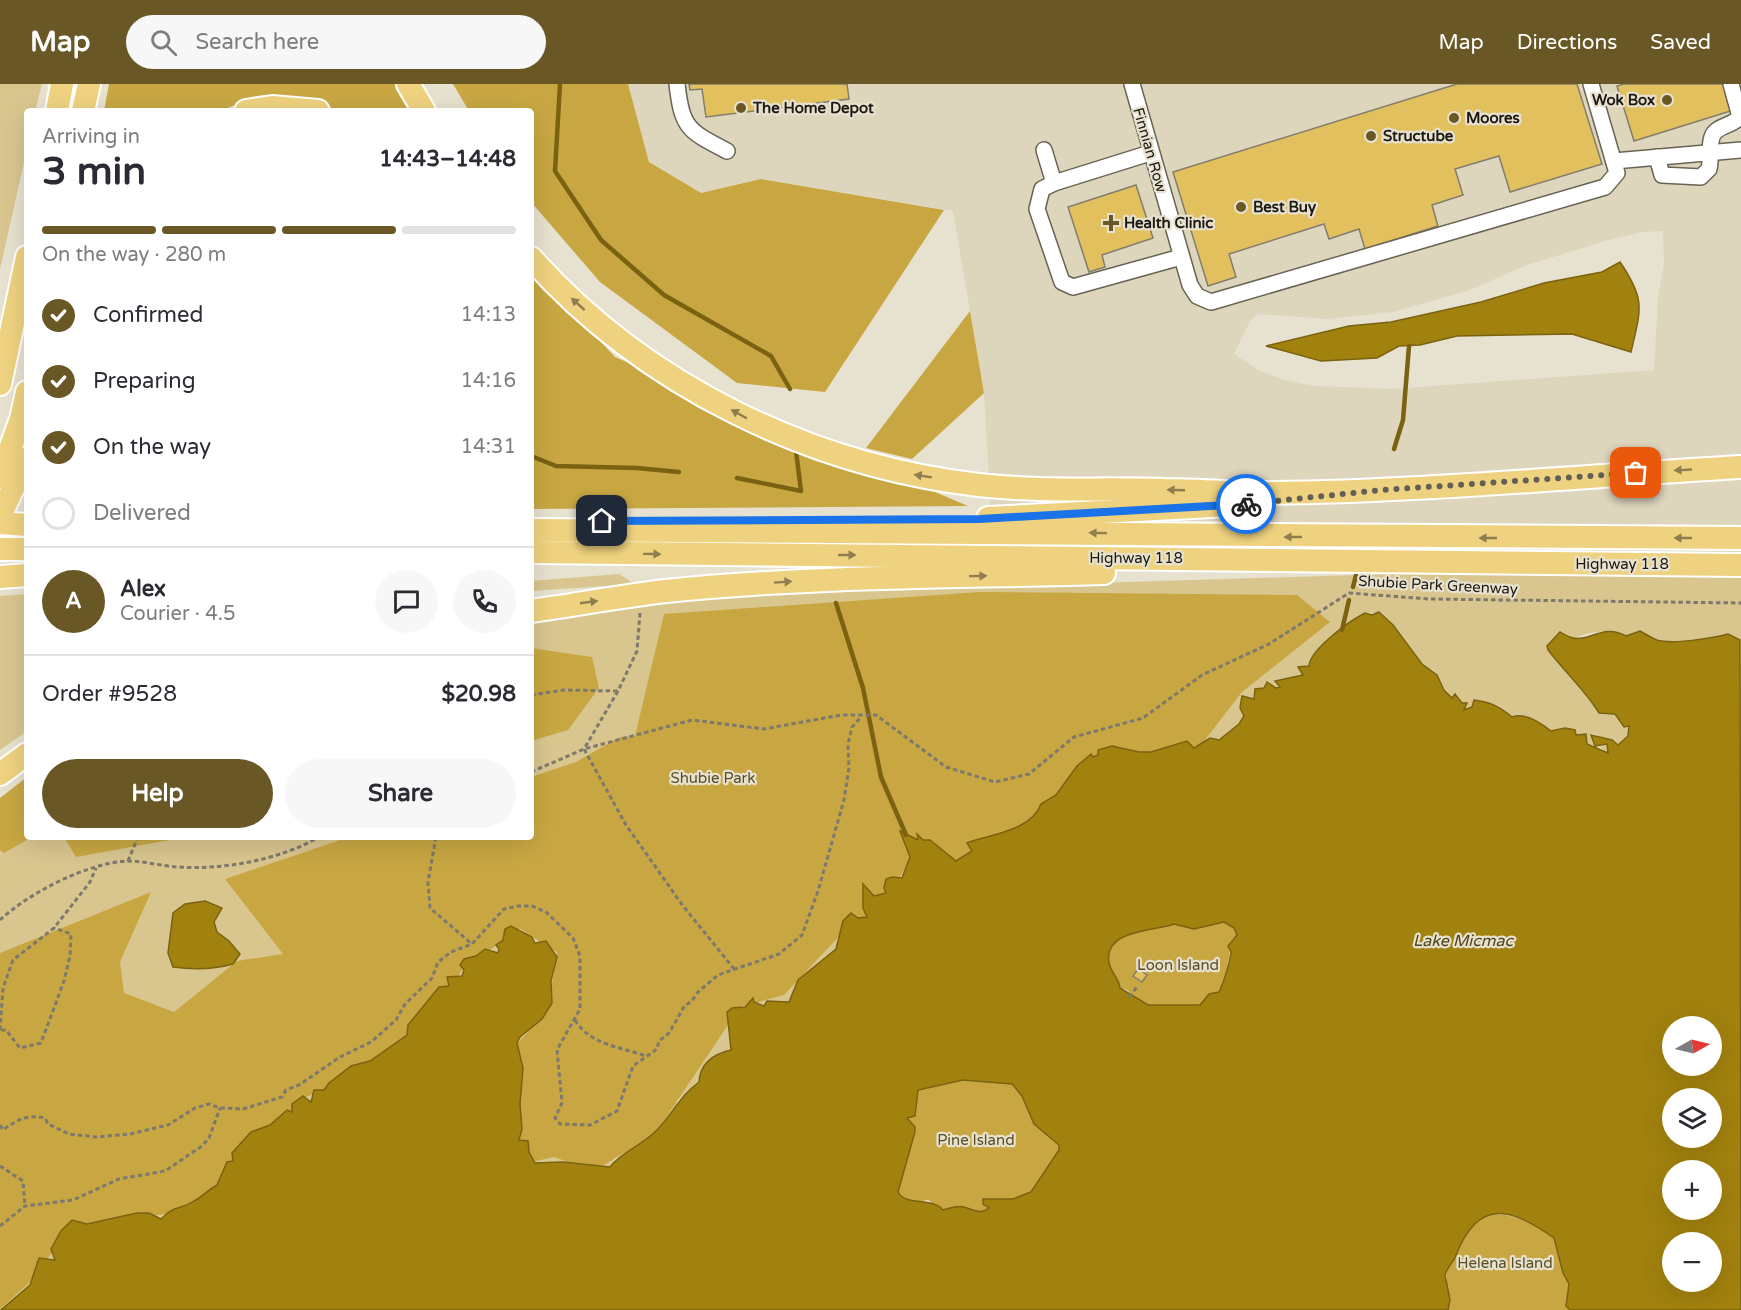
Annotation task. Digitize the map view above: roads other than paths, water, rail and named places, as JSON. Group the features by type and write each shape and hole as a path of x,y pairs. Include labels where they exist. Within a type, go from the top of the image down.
{"highway":[{"path":"58,108 62,84"},
{"path":"84,108 88,84"},
{"path":"408,84 422,108"},
{"path":"262,108 272,106 290,108"},
{"path":"534,261 550,279 609,332 679,381 756,423 832,453 906,473 980,485 1260,493 1382,490 1741,467"},
{"path":"0,384 24,271"},
{"path":"0,516 15,464 24,410"},
{"path":"534,524 564,520 660,523 980,519 1261,503 1382,490"},
{"path":"0,523 24,525"},
{"name":"Highway 118","path":"534,530 1741,538"},
{"path":"0,549 24,549"},
{"name":"Highway 118","path":"534,552 1167,558 1375,563 1741,565"},
{"path":"534,611 666,591 831,579 1262,571 1375,563"},
{"path":"0,577 24,575"},
{"path":"0,774 24,756"}],"street":[{"path":"677,84 680,111 689,127 695,135 727,151"},
{"name":"Finnian Row","path":"1132,84 1150,153 1190,285 1197,297 1211,302 1605,187 1616,167"},
{"path":"1591,84 1616,167 1657,157 1741,150"},
{"path":"1657,157 1662,175 1701,177 1709,170 1712,136 1717,129 1732,126 1740,117 1731,84"},
{"path":"1044,150 1054,183"},
{"path":"1150,153 1054,183 1042,189 1037,209 1062,282 1073,287 1181,257"}],"water":[{"path":"1620,262 1638,296 1639,315 1631,352 1572,334 1457,336 1420,345 1399,346 1377,358 1321,361 1266,346 1349,326 1391,322 1481,302 1544,283 1602,272"},
{"name":"Lake Micmac","path":"1379,612 1393,625 1422,664 1437,675 1444,690 1452,698 1455,694 1462,703 1467,703 1464,710 1472,707 1474,700 1490,703 1512,717 1527,717 1551,731 1565,728 1575,730 1576,735 1586,734 1587,744 1608,753 1607,744 1595,746 1591,735 1612,740 1618,745 1628,736 1629,726 1624,727 1615,714 1599,713 1548,650 1547,646 1560,632 1571,638 1579,639 1611,631 1626,636 1640,631 1655,639 1672,642 1728,634 1740,640 1741,1310 1570,1310 1566,1306 1569,1284 1563,1273 1554,1238 1524,1220 1498,1214 1486,1216 1475,1224 1465,1236 1447,1269 1445,1275 1450,1300 1448,1310 1,1310 30,1285 39,1258 55,1260 51,1249 61,1231 72,1220 87,1224 137,1213 149,1213 161,1219 170,1211 200,1198 217,1185 227,1162 233,1161 232,1153 251,1132 270,1125 287,1110 292,1112 292,1104 303,1096 311,1102 314,1090 324,1090 329,1083 351,1066 370,1061 407,1035 408,1025 439,987 449,986 447,977 462,976 464,970 460,965 464,959 476,956 485,949 498,953 499,949 496,945 503,940 505,929 511,926 532,937 535,943 546,941 557,957 551,981 552,1003 542,1019 520,1037 517,1043 523,1068 520,1104 522,1129 519,1140 528,1141 529,1152 535,1163 563,1162 610,1167 657,1130 699,1082 702,1070 713,1057 731,1050 727,1012 732,1008 745,1007 753,998 754,1002 764,1006 767,1001 789,1002 798,980 836,949 843,921 851,913 858,918 867,917 863,908 863,884 874,896 886,893 884,888 886,879 902,878 910,857 900,831 916,839 918,839 917,834 923,840 930,840 956,861 972,851 967,843 1020,826 1029,820 1041,804 1056,795 1077,766 1091,754 1093,757 1098,755 1098,750 1112,746 1139,752 1151,752 1187,741 1194,748 1210,738 1219,740 1239,724 1244,716 1240,708 1242,696 1254,699 1255,689 1264,688 1267,682 1276,688 1280,687 1275,681 1303,675 1298,667 1309,666 1311,659 1323,644 1365,613 1372,615","holes":["1224,922 1234,928 1237,935 1228,946 1231,952 1219,992 1209,994 1200,1005 1148,1005 1120,988 1111,970 1109,952 1122,938 1133,933 1174,924 1194,929","963,1080 1012,1084 1022,1096 1034,1124 1059,1145 1059,1150 1031,1192 1013,1199 983,1199 983,1204 989,1208 983,1211 959,1206 943,1210 932,1203 907,1199 898,1192 915,1132 915,1127 907,1118 915,1116 918,1090"]},
{"path":"205,901 222,908 214,922 217,932 240,954 233,964 225,966 203,969 173,967 168,953 173,913 185,904"}],"waterway":[{"path":"560,84 555,171 601,240 664,295 771,356 790,389"},
{"path":"1394,449 1403,420 1409,346"},
{"path":"737,478 801,491 796,451"},
{"path":"534,457 556,466 637,468 679,472"},
{"path":"1353,587 1356,575"},
{"path":"1342,630 1349,600"},
{"path":"836,603 863,688 881,777 906,835"}],"place":[{"name":"Wok Box","path":"1667,100"},
{"name":"The Home Depot","path":"741,108"},
{"name":"Moores","path":"1454,118"},
{"name":"Structube","path":"1371,136"},
{"name":"Best Buy","path":"1241,207"},
{"name":"Health Clinic","path":"1111,223"}],"park label":[{"name":"Shubie Park","path":"713,778"},
{"name":"Loon Island","path":"1178,965"},
{"name":"Pine Island","path":"976,1140"},
{"name":"Helena Island","path":"1505,1263"}]}
